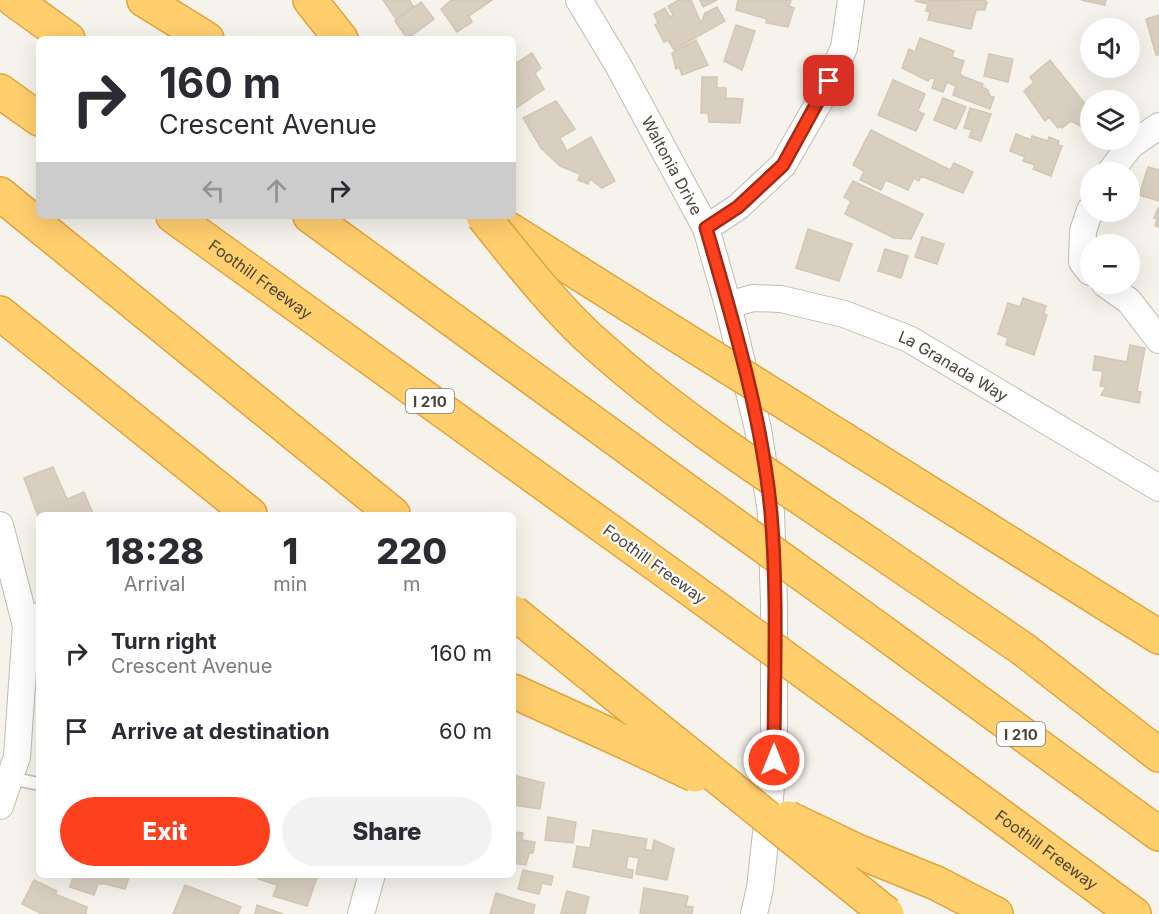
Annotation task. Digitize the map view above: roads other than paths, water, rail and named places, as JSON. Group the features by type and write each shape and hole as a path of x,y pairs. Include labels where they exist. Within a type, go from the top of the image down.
{"highway":[{"path":"15,0 64,36"},
{"path":"144,0 202,36"},
{"path":"310,0 340,36"},
{"path":"0,91 36,117"},
{"path":"0,195 391,512"},
{"name":"Foothill Freeway","path":"177,219 686,586 1134,914"},
{"name":"I 210","path":"314,219 1159,834"},
{"path":"486,219 586,334 635,377 704,431 1023,649 1159,755"},
{"path":"493,219 1159,637"},
{"path":"0,314 248,512"},
{"path":"516,614 887,914"},
{"path":"516,692 857,851 936,883 996,914"}],"street":[{"name":"Waltonia Drive","path":"579,0 618,65 706,228 728,304 758,429 772,535 774,760 760,888 754,914"},
{"path":"706,228 738,207 783,165 822,97 844,48 851,0"},
{"path":"1118,162 1131,145 1159,126"},
{"path":"1119,294 1129,301 1159,340"},
{"name":"La Granada Way","path":"728,304 753,297 781,299 844,314 909,339 1159,488"},
{"path":"0,525 33,621 17,757 0,806"},
{"path":"361,914 371,878"}],"lane":[{"path":"11,778 36,783"}]}
